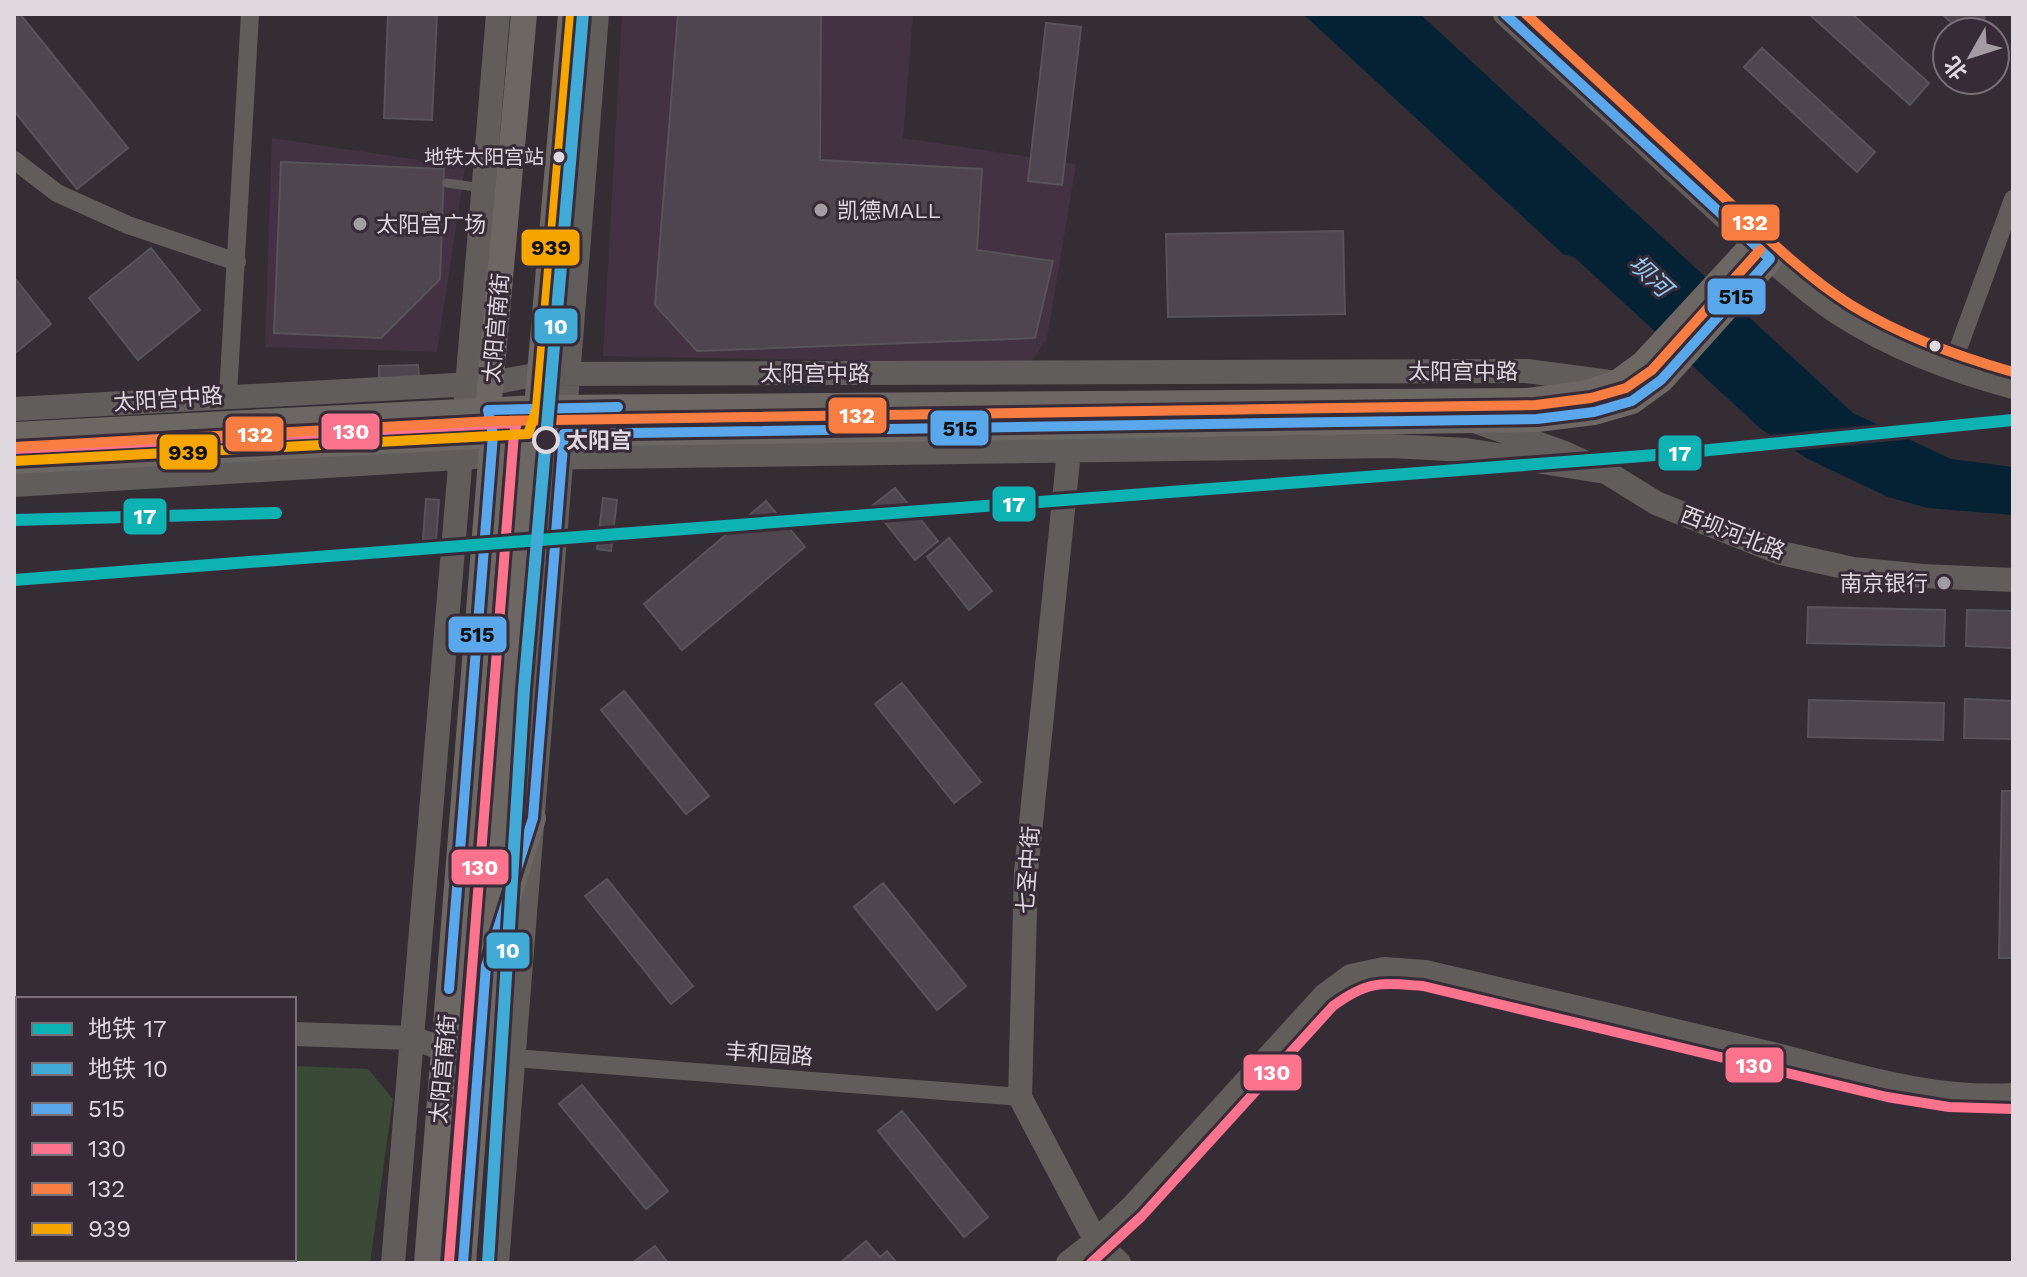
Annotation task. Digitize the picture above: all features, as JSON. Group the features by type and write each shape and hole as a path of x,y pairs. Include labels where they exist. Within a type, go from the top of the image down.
{"main road":[{"name":"太阳宫南街","path":"427,1263 444,1049 479,384 524,14"},
{"name":"太阳宫南街","path":"463,1263 527,446 537,408 571,14"},
{"path":"1652,372 1755,260"},
{"name":"太阳宫中路","path":"19,435 477,434 527,446 564,433 860,406 1528,401 1583,394 1652,372"},
{"name":"太阳宫中路","path":"14,462 477,434 537,408 564,433 1537,419 1594,412 1632,401 1652,372"},
{"path":"486,966 533,818"}],"street":[{"path":"228,395 250,14"},
{"name":"太阳宫南街","path":"479,384 483,188 498,14"},
{"path":"497,1263 597,14"},
{"path":"1505,14 1755,260 1844,317 1951,368 2013,387"},
{"path":"14,160 57,193 128,225 237,262"},
{"path":"1951,368 2013,199"},
{"name":"太阳宫中路","path":"14,409 228,395 479,384 540,374 1527,371 1617,383"},
{"path":"1041,404 1115,372"},
{"path":"860,373 860,406"},
{"path":"19,435 99,404"},
{"name":"西坝河北路","path":"1471,420 1562,452 1606,472 1656,503 1781,553 1853,569 2013,580"},
{"path":"1017,427 1126,450"},
{"name":"太阳宫中路","path":"564,433 1069,451 1392,446 1466,450 1606,472"},
{"name":"太阳宫南街","path":"393,1263 412,1038 477,434"},
{"name":"太阳宫中路","path":"14,485 97,480 477,434"},
{"name":"七圣中街","path":"1069,451 1026,872 1020,1097 1096,1241 1119,1263"},
{"path":"14,462 97,480"},
{"path":"1068,1263 1132,1207 1324,996 1351,976 1384,969 1440,975 1770,1053 1907,1089 1973,1097 2013,1095"},
{"path":"296,1034 412,1038 444,1049"},
{"name":"丰和园路","path":"514,1058 1020,1097"}],"lane":[{"path":"447,183 483,188"}],"shaded area":[{"name":"凯德MALL","path":"622,14 913,14 903,138 1076,164 1047,339 1029,364 603,356"},
{"name":"太阳宫广场","path":"272,138 465,167 437,352 265,347"},
{"path":"16,1057 16,1261 70,1261 14,1263"}],"green space":[{"path":"296,1066 368,1069 393,1099 370,1263 67,1263 296,1261"}],"water":[{"name":"坝河","path":"1303,14 1420,14 1853,413 1951,459 2013,467 2013,515 1928,508 1888,497 1808,459 1761,429 1574,257 1563,254"}],"building":[{"path":"14,14 20,14 128,148 77,189 14,111"},
{"path":"388,14 437,14 432,120 384,118"},
{"name":"凯德MALL","path":"678,14 821,14 820,160 982,169 977,250 1053,261 1035,338 697,351 655,305"},
{"path":"1809,14 1852,14 1929,83 1910,105"},
{"path":"1942,14 1983,16 1944,16"},
{"path":"1046,23 1081,27 1062,185 1028,181"},
{"path":"1762,48 1875,152 1857,172 1744,67"},
{"name":"太阳宫广场","path":"281,162 444,169 440,279 381,338 274,333"},
{"path":"1343,231 1345,314 1168,317 1166,234"},
{"path":"151,248 200,310 138,360 89,298"},
{"path":"14,277 51,324 14,354"},
{"path":"418,365 419,378 379,379 379,366"},
{"path":"895,488 938,541 915,560 872,506"},
{"path":"603,498 617,500 611,551 597,549"},
{"path":"426,499 439,500 436,540 423,539"},
{"path":"766,501 805,547 682,650 644,604"},
{"path":"949,538 992,591 969,610 927,557"},
{"path":"1808,607 1945,610 1944,646 1807,643"},
{"path":"1967,610 2013,611 2013,648 1966,646"},
{"path":"902,683 981,782 954,803 875,704"},
{"path":"624,691 709,796 686,814 601,710"},
{"path":"1965,699 2013,701 2013,739 1964,738"},
{"path":"1809,700 1944,703 1943,740 1808,737"},
{"path":"2002,791 2013,791 2013,958 1999,958"},
{"path":"607,879 693,986 671,1004 585,896"},
{"path":"883,883 966,986 937,1010 854,907"},
{"path":"582,1085 668,1191 646,1209 559,1104"},
{"path":"902,1111 988,1217 964,1237 878,1131"},
{"path":"866,1241 880,1257 887,1251 897,1263 840,1263"},
{"path":"655,1246 668,1263 632,1263"}],"metro line":[{"name":"10","path":"488,1263 524,689 583,14"},
{"name":"17","path":"14,580 1669,454 2013,420"},
{"name":"17","path":"14,520 276,513"}],"transit line":[{"name":"939","path":"14,461 528,434 537,408 571,14"},
{"name":"515","path":"463,1263 486,966 533,818 564,434 1537,419 1594,412 1632,401 1661,380 1770,259 1505,14"},
{"name":"132","path":"1526,14 1815,280 1851,305 1910,336 2013,372"},
{"name":"132","path":"14,447 493,421 1536,405 1591,398 1626,388 1652,370 1760,250"},
{"name":"515","path":"449,989 493,435 488,410 618,407"},
{"name":"130","path":"15,449 517,423 449,1262"},
{"name":"130","path":"1091,1263 1142,1216 1333,1006 1356,991 1375,985 1423,986 1887,1097 1949,1107 2013,1109"}],"place":[{"name":"地铁太阳宫站","path":"559,157"},
{"name":"凯德MALL","path":"821,210"},
{"name":"太阳宫广场","path":"360,224"},
{"name":"太阳宫","path":"546,440"},
{"name":"南京银行","path":"1944,583"}]}
